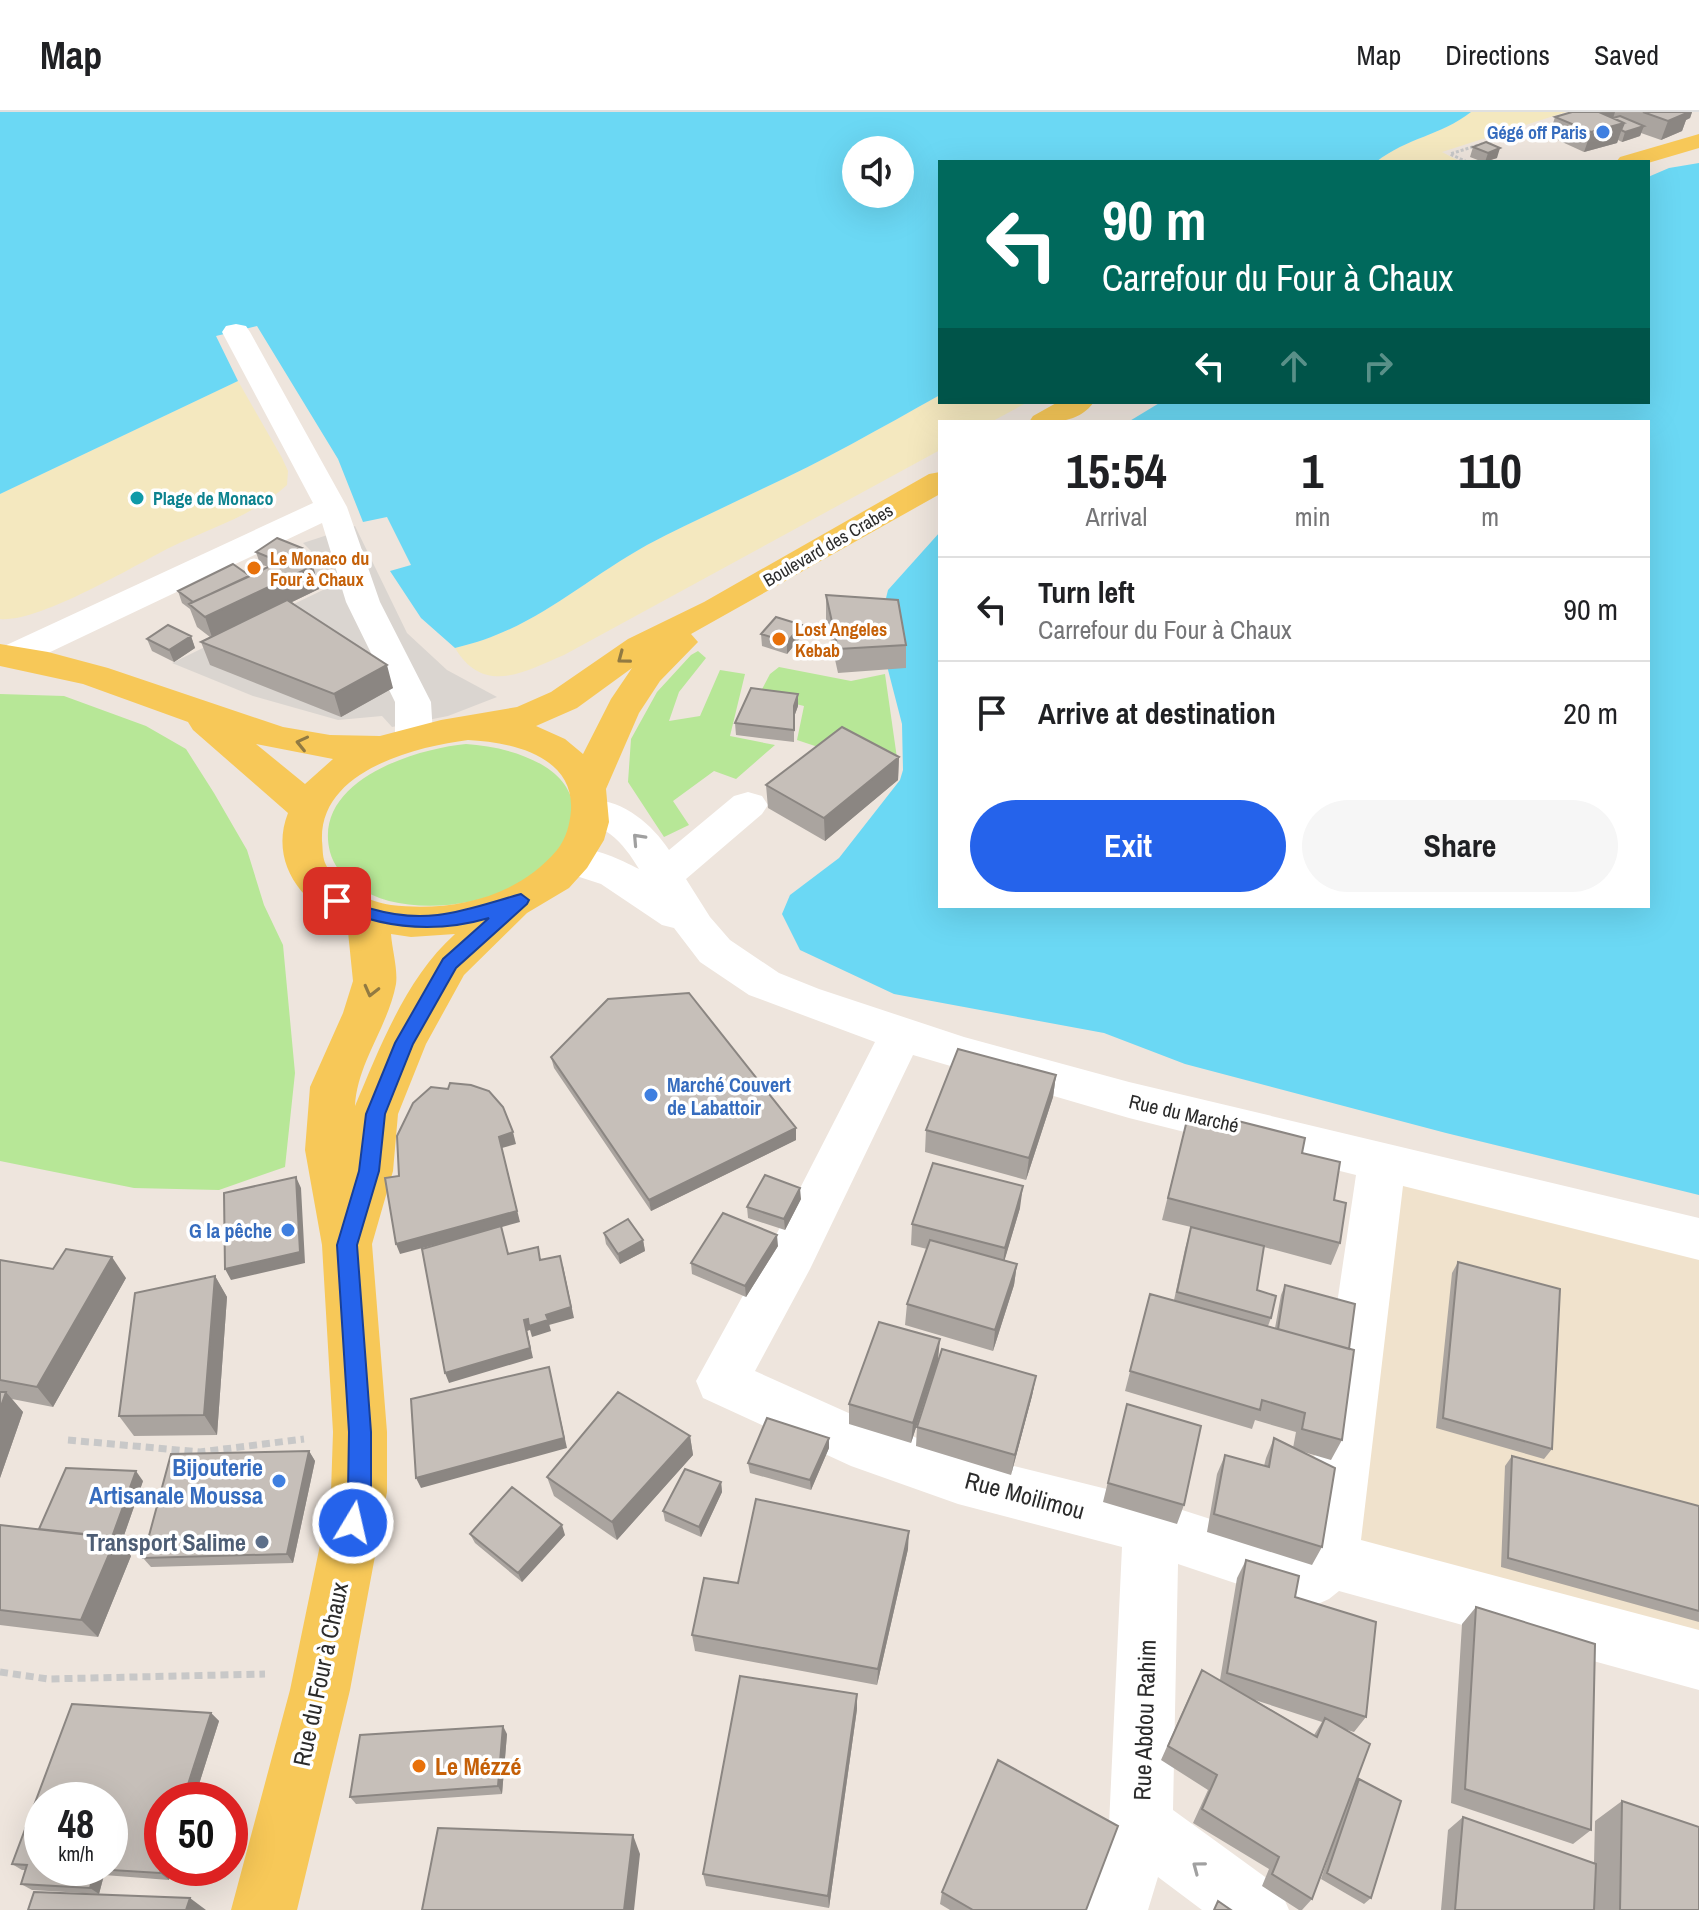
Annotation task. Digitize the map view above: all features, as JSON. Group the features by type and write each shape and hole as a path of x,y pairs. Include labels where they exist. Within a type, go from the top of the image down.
{"main road":[{"path":"1635,160 1699,141"},
{"path":"1048,420 1076,404"},
{"name":"Boulevard des Crabes","path":"468,728 527,717 551,706 594,681 640,646 716,609 938,482"},
{"name":"Boulevard des Crabes","path":"590,799 615,724 648,672 716,609"},
{"path":"6,655 86,672 198,715 307,746 347,750 468,728 501,730 531,737 556,749 576,766 590,799 587,835 572,860 550,881 521,900 483,914 443,922 403,922 367,914 337,901 315,882 303,860 301,836 308,811 324,786 348,765 397,741"},
{"path":"198,715 291,792 308,811"},
{"name":"Rue du Four à Chaux","path":"347,1245 369,1171 375,1114 404,1043 449,964 521,900"},
{"name":"Rue du Four à Chaux","path":"264,1910 322,1674 359,1492 360,1432 347,1245 329,1150 333,1087 365,1013 375,981 367,914"}],"street":[{"path":"236,332 331,507 363,602 413,702 397,741"},
{"path":"6,655 331,507"},
{"name":"Rue du Marché","path":"590,799 644,843 695,928 715,951 764,984 804,1001 901,1035 1129,1100 1699,1239"},
{"path":"664,876 748,805"},
{"name":"Rue du Marché","path":"572,860 595,864 626,877 695,928"},
{"name":"Rue Moilimou","path":"901,1035 792,1254 722,1381 851,1441 958,1478 1151,1527 1309,1579 1330,1560"},
{"path":"1382,1160 1330,1560 1699,1660"},
{"name":"Rue Abdou Rahim","path":"1115,1910 1141,1825 1151,1527"},
{"path":"1141,1825 1256,1910"}],"path":[{"path":"1463,160 1450,154 1523,131"},
{"path":"68,1440 200,1452 360,1432"},
{"path":"0,1672 48,1679 322,1674"}],"shaded area":[{"path":"355,526 407,633 447,670 497,697 448,716 392,727 382,716 338,720 253,696 172,663 325,589 301,570 320,560 303,543"},
{"path":"1401,1182 1699,1256 1699,1644 1356,1550"}],"green space":[{"path":"698,651 706,658 679,692 669,721 700,716 720,670 745,674 730,736 775,745 736,779 714,771 673,801 689,825 664,837 628,782 631,739 657,692"},
{"path":"779,667 851,681 885,674 898,765 797,740 804,706 759,695 770,674"},
{"path":"0,694 64,696 146,726 186,749 214,793 247,850 264,905 283,945 295,1073 285,1167 219,1190 134,1188 0,1161"},
{"path":"466,744 488,746 532,759 565,784 572,802 571,823 560,847 545,865 527,879 505,891 458,904 411,905 389,901 353,884 339,870 330,852 329,827 336,806 351,788 395,762 420,753"}],"sand":[{"path":"1471,112 1566,112 1442,152 1457,160 1379,160"},
{"name":"Plage de Monaco","path":"238,381 282,458 288,471 287,485 246,513 169,548 85,592 37,612 0,619 0,494"},
{"path":"938,396 938,404 1024,404 995,420 938,420 938,451 549,662 520,673 492,676 466,663 455,648 509,630 533,618 647,545 852,444"}],"water":[{"path":"0,112 1471,112 1379,160 938,160 938,396 852,444 647,545 533,618 483,640 455,648 421,618 390,571 411,565 387,517 363,522 338,459 257,326 216,336 238,381 0,494"},
{"path":"1699,163 1699,1195 1446,1133 1185,1064 1104,1033 894,994 800,950 782,914 790,895 839,858 900,780 903,770 902,724 878,631 888,590 938,534 938,908 1650,908 1650,420 1131,420 1158,404 1650,404 1650,176 1669,168"}],"building":[{"path":"1572,112 1599,112 1624,123 1591,132 1555,117"},
{"path":"1643,112 1689,112 1668,121"},
{"path":"1620,116 1644,126 1625,132 1621,130 1624,123 1613,118"},
{"path":"1486,142 1500,148 1488,153 1473,147"},
{"path":"277,538 302,548 280,562 256,552"},
{"path":"296,554 313,566 205,617 189,604"},
{"path":"233,564 250,576 193,602 178,591"},
{"path":"826,595 898,600 906,645 838,649"},
{"path":"287,600 387,665 334,694 201,642"},
{"path":"776,617 802,625 787,642 761,634"},
{"path":"168,625 191,636 169,650 147,639"},
{"path":"751,688 798,694 794,706 794,730 735,723"},
{"path":"842,727 899,757 824,818 766,785"},
{"path":"689,993 796,1128 649,1200 551,1057 608,999"},
{"path":"958,1049 1056,1075 1029,1158 926,1130"},
{"path":"450,1083 489,1091 503,1107 513,1132 499,1137 517,1211 396,1244 385,1178 399,1176 397,1136 413,1103 431,1087 448,1089"},
{"path":"1188,1116 1228,1127 1230,1119 1305,1138 1302,1153 1340,1162 1334,1200 1346,1203 1340,1243 1168,1198"},
{"path":"933,1163 1023,1186 1005,1248 912,1224"},
{"path":"765,1175 800,1188 784,1219 747,1207"},
{"path":"296,1177 300,1252 225,1269 224,1193"},
{"path":"723,1213 777,1235 745,1286 691,1263"},
{"path":"628,1219 643,1240 618,1254 604,1233"},
{"path":"501,1226 508,1254 538,1247 540,1260 560,1256 571,1307 546,1315 548,1320 529,1326 528,1319 524,1320 530,1348 445,1373 422,1249"},
{"path":"1191,1227 1264,1246 1257,1290 1276,1296 1271,1318 1177,1292"},
{"path":"930,1240 1017,1264 995,1330 907,1304"},
{"path":"66,1249 112,1257 37,1387 0,1380 0,1260 53,1269"},
{"path":"1458,1262 1560,1289 1552,1449 1443,1418"},
{"path":"215,1276 204,1415 119,1416 135,1293"},
{"path":"1285,1285 1355,1304 1349,1349 1278,1329"},
{"path":"1150,1294 1354,1350 1342,1440 1302,1429 1305,1413 1262,1400 1260,1410 1130,1371"},
{"path":"879,1322 940,1339 913,1423 849,1404"},
{"path":"942,1349 1036,1376 1015,1455 917,1427"},
{"path":"549,1367 564,1438 416,1478 411,1399"},
{"path":"0,1392 6,1392 0,1409"},
{"path":"618,1392 690,1436 612,1522 547,1477"},
{"path":"1127,1404 1201,1426 1184,1505 1108,1483"},
{"path":"767,1418 829,1438 810,1480 748,1463"},
{"path":"1274,1438 1335,1468 1322,1547 1214,1514 1225,1455 1269,1467"},
{"path":"309,1451 287,1554 143,1558 171,1454"},
{"path":"1512,1456 1699,1506 1699,1611 1508,1558"},
{"path":"66,1468 136,1471 112,1537 39,1529"},
{"path":"685,1469 721,1482 699,1527 663,1511"},
{"path":"512,1487 562,1525 518,1573 470,1534"},
{"path":"756,1499 909,1531 878,1669 692,1635 704,1578 738,1583"},
{"path":"0,1525 116,1538 81,1620 0,1610"},
{"path":"1246,1560 1299,1576 1295,1597 1376,1622 1366,1717 1227,1673"},
{"path":"1476,1607 1595,1644 1591,1830 1465,1789"},
{"path":"1202,1670 1317,1737 1325,1718 1370,1744 1312,1899 1272,1874 1279,1857 1202,1809 1217,1775 1168,1746"},
{"path":"740,1676 857,1694 828,1896 703,1874"},
{"path":"72,1704 211,1713 189,1782 144,1782 144,1872 128,1871 128,1782 43,1782"},
{"path":"503,1726 498,1786 350,1797 360,1735"},
{"path":"998,1760 1118,1826 1086,1910 973,1910 942,1892"},
{"path":"1359,1779 1401,1801 1371,1898 1327,1873"},
{"path":"1622,1801 1699,1827 1699,1910 1620,1910"},
{"path":"1463,1817 1596,1864 1594,1910 1455,1910"},
{"path":"438,1828 633,1835 624,1910 422,1910"},
{"path":"24,1832 24,1865 12,1864"},
{"path":"34,1892 190,1898 186,1910 28,1910"},
{"path":"1218,1901 1231,1910 1214,1910"}],"place":[{"name":"Gégé off Paris","path":"1603,132"},
{"name":"Plage de Monaco","path":"137,498"},
{"name":"Le Monaco du Four à Chaux","path":"254,568"},
{"name":"Lost Angeles Kebab","path":"779,639"},
{"name":"Marché Couvert de Labattoir","path":"651,1095"},
{"name":"G la pêche","path":"288,1230"},
{"name":"Bijouterie Artisanale Moussa","path":"279,1481"},
{"name":"Transport Salime","path":"262,1542"},
{"name":"Le Mézzé","path":"419,1766"}],"route":[{"path":"337,901 367,914 403,922 443,922 483,914 521,900 471,941 449,964 404,1043 375,1114 369,1171 347,1245 360,1432 359,1492 353,1523"}]}
